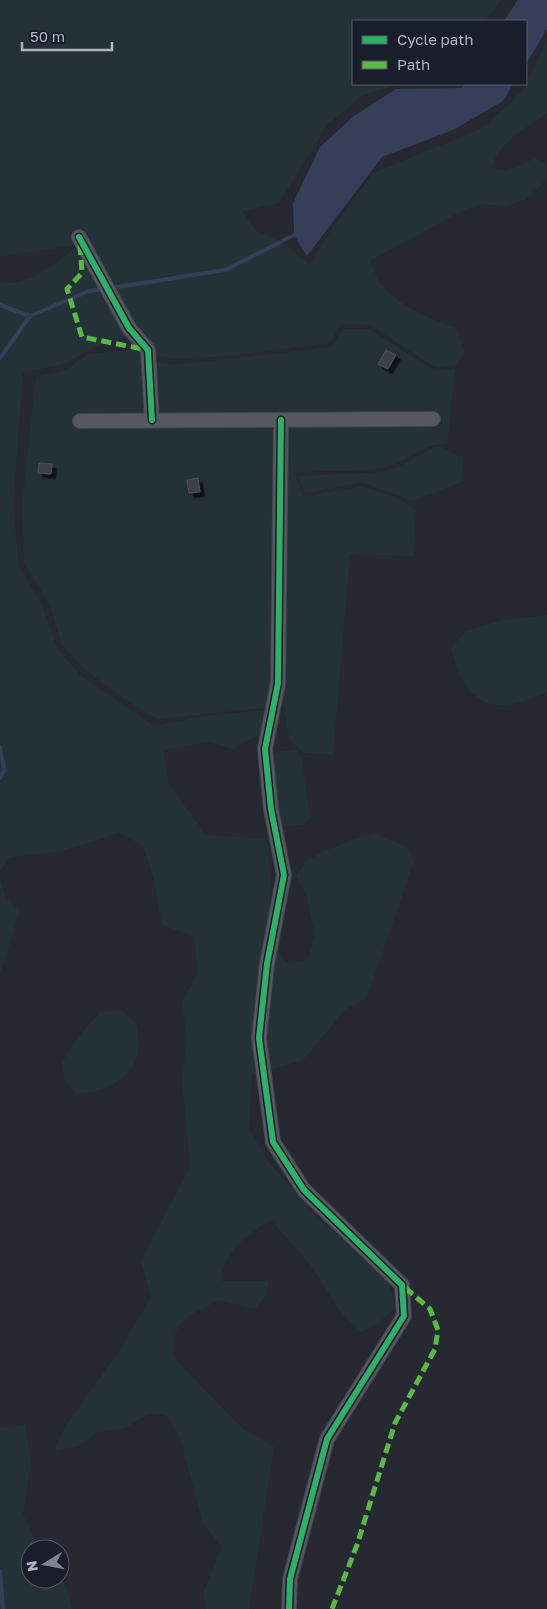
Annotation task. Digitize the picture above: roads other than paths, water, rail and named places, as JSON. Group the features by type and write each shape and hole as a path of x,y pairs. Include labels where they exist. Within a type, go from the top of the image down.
{"street":[{"path":"79,237 129,328 148,350 152,420"},
{"path":"80,421 434,419"},
{"path":"281,420 278,683 266,749 271,809 284,875 267,964 258,1038 273,1142 304,1190 402,1285 404,1316 327,1439 290,1579 288,1609"}],"water":[{"path":"518,0 547,0 547,29 527,62 527,20 505,20"},
{"path":"463,85 512,85 503,101 453,130 382,157 307,256 294,235 293,203 320,147 354,116 396,89 461,88"}],"waterway":[{"path":"111,288 225,270 294,235"},
{"path":"0,358 30,316 89,291 104,289"},
{"path":"0,305 30,316"},
{"path":"0,747 4,770 0,778"},
{"path":"0,1571 3,1609"}]}
